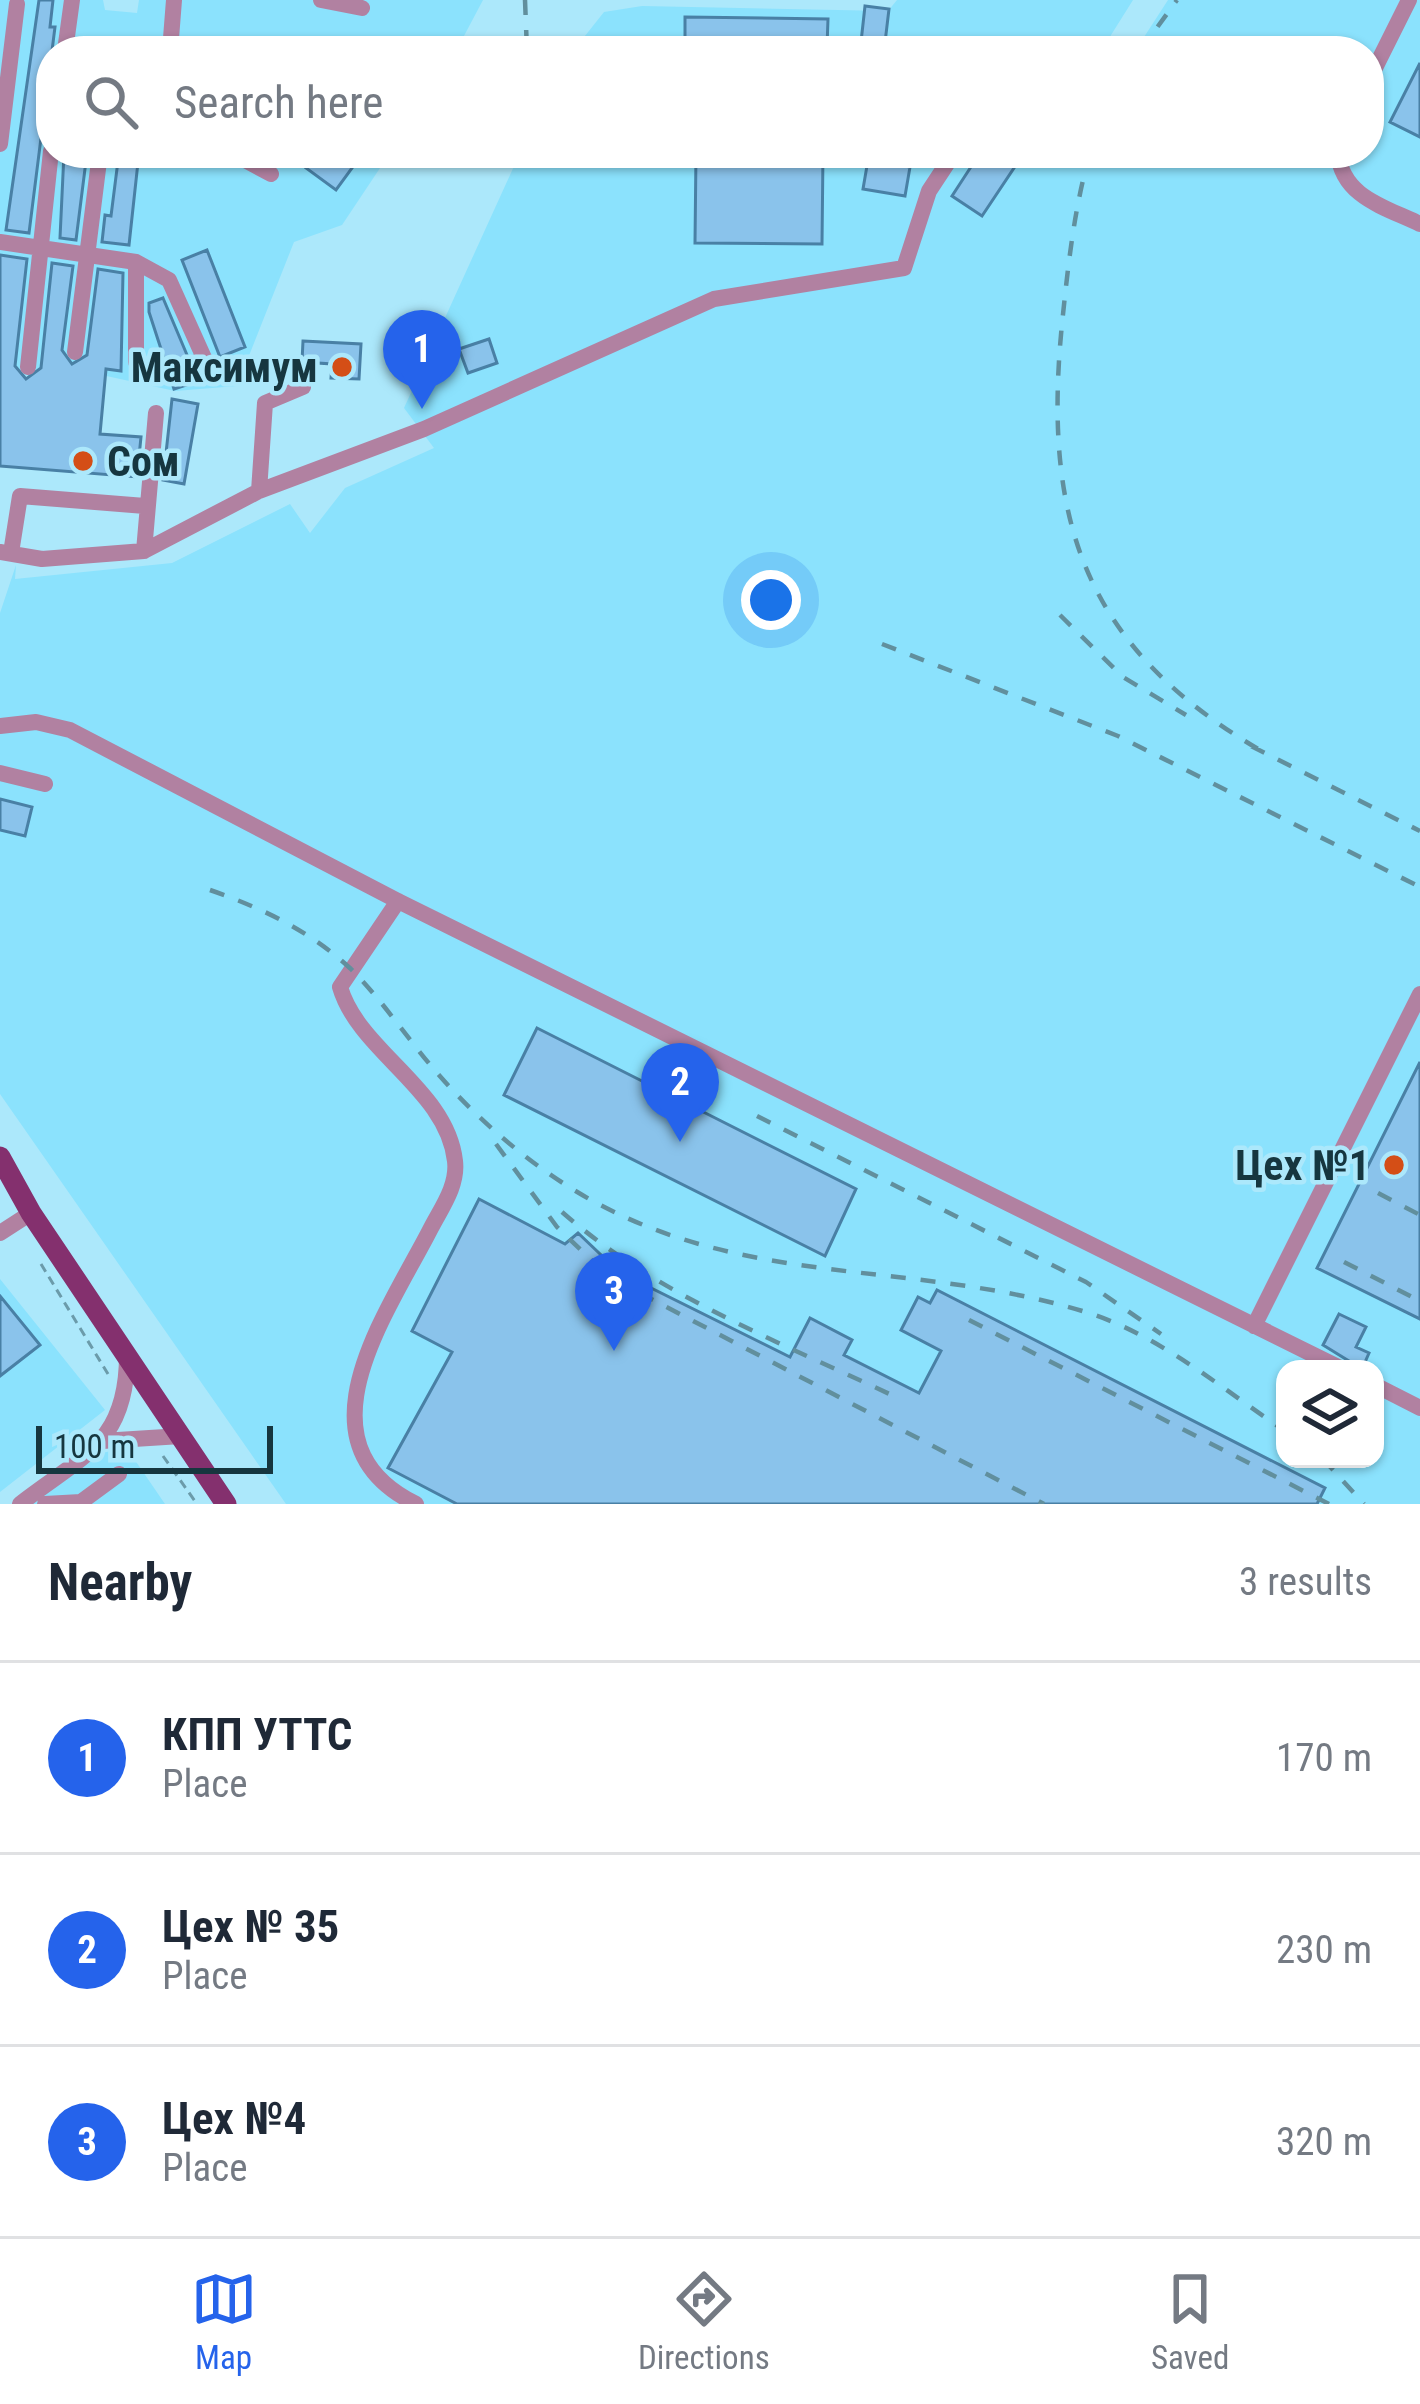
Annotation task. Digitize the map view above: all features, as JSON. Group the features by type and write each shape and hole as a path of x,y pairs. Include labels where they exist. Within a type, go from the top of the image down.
{"main road":[{"path":"0,1157 31,1213 226,1504"}],"street":[{"path":"67,36 72,0"},
{"path":"171,36 174,0"},
{"path":"321,0 362,8"},
{"path":"1384,50 1409,0"},
{"path":"0,144 17,4"},
{"path":"28,368 49,168"},
{"path":"75,352 98,168"},
{"path":"260,168 271,174"},
{"path":"145,506 20,496 5,552 42,559 144,551 259,491 424,429 715,299 904,268 929,191 944,168"},
{"path":"1340,168 1351,188 1420,224"},
{"path":"0,242 136,262 169,280 209,368"},
{"path":"136,262 136,362"},
{"path":"259,491 265,403 303,386"},
{"path":"144,551 156,412"},
{"path":"0,726 36,722 70,730 398,901 1324,1360"},
{"path":"0,773 45,784"},
{"path":"398,901 340,987 431,1108 454,1155 451,1190 366,1356 356,1397 355,1430 366,1469 389,1491 416,1504"},
{"path":"1254,1326 1420,994"},
{"path":"0,1233 31,1213"},
{"path":"20,1504 102,1441 117,1422 124,1400 127,1355"},
{"path":"1384,1390 1420,1408"},
{"path":"102,1441 181,1436"},
{"path":"45,1504 81,1502 119,1474"}],"path":[{"path":"40,1262 124,1400"},
{"path":"148,1435 197,1504"}],"shaded area":[{"path":"0,0 103,0 105,10 137,13 139,0 483,0 464,36 36,36 36,168 380,168 342,225 294,242 237,386 175,391 79,370 0,378"},
{"path":"897,0 1133,0 1110,36 585,36 604,12 642,6 888,11"},
{"path":"1168,0 1420,0 1420,1504 286,1504 0,1094 0,613 16,565 15,579 172,563 290,504 310,533 345,488 434,448 404,408 513,168 1384,168 1384,36 1145,36"},
{"path":"0,1279 105,1410 0,1492"},
{"path":"126,1447 165,1504 26,1504 87,1457"}],"building":[{"path":"39,0 53,0 50,27 55,27 54,36 36,36 37,168 29,233 6,230"},
{"path":"865,6 889,9 886,36 862,36"},
{"path":"685,17 828,19 827,36 685,36"},
{"path":"1420,63 1420,137 1390,122"},
{"path":"63,168 85,168 76,240 60,238"},
{"path":"117,168 137,168 129,245 102,242 105,215 111,216"},
{"path":"306,168 352,168 336,190"},
{"path":"696,168 823,168 822,244 695,243"},
{"path":"867,168 910,168 905,196 863,189"},
{"path":"970,168 1014,168 982,216 952,196"},
{"path":"207,250 245,347 220,357 182,260"},
{"path":"0,255 27,259 15,366 26,379 41,368 52,263 73,266 62,350 72,364 87,355 98,269 123,273 121,371 106,369 100,434 141,437 137,477 0,466"},
{"path":"163,298 198,381 174,389 149,312 149,303"},
{"path":"489,339 497,363 468,373 459,349"},
{"path":"303,341 361,344 359,379 331,378 332,364 302,362"},
{"path":"172,399 198,404 184,484 163,480"},
{"path":"0,799 32,807 25,836 0,830"},
{"path":"537,1028 856,1189 825,1256 504,1095"},
{"name":"Цех №1","path":"1420,1062 1420,1319 1317,1268"},
{"path":"479,1199 565,1244 578,1233 619,1272 790,1357 810,1318 852,1340 844,1355 919,1393 941,1351 901,1330 918,1297 930,1303 937,1290 1276,1463 1276,1468 1286,1468 1325,1488 1317,1504 457,1504 388,1468 452,1352 412,1331"},
{"path":"0,1296 40,1345 0,1376"},
{"path":"1339,1314 1366,1327 1356,1347 1369,1353 1366,1360 1347,1360 1323,1345"}],"railway":[{"path":"525,0 526,36"},
{"path":"1151,36 1177,0"},
{"path":"1086,168 1069,259 1058,395 1060,460 1070,520 1089,574 1117,624 1155,670 1204,713 1265,753"},
{"path":"1060,615 1123,677 1186,715"},
{"path":"882,644 1118,736 1420,887"},
{"path":"1251,746 1420,831"},
{"path":"210,890 285,922 335,955 467,1105 526,1157 591,1200 652,1228 714,1248 1028,1297 1092,1314 1168,1351 1276,1425"},
{"path":"757,1116 1086,1282 1161,1334"},
{"path":"496,1144 557,1227 609,1277 1044,1504"},
{"path":"1378,1193 1420,1215"},
{"path":"562,1212 681,1294 900,1399"},
{"path":"1344,1262 1420,1301"},
{"path":"969,1320 1329,1504"},
{"path":"1331,1468 1364,1504"}],"place":[{"name":"Максимум","path":"342,367"},
{"name":"КПП УТТС","path":"422,409"},
{"name":"Сом","path":"83,461"},
{"name":"Цех № 35","path":"680,1142"},
{"name":"Цех №1","path":"1394,1165"},
{"name":"Цех №4","path":"614,1351"}]}
